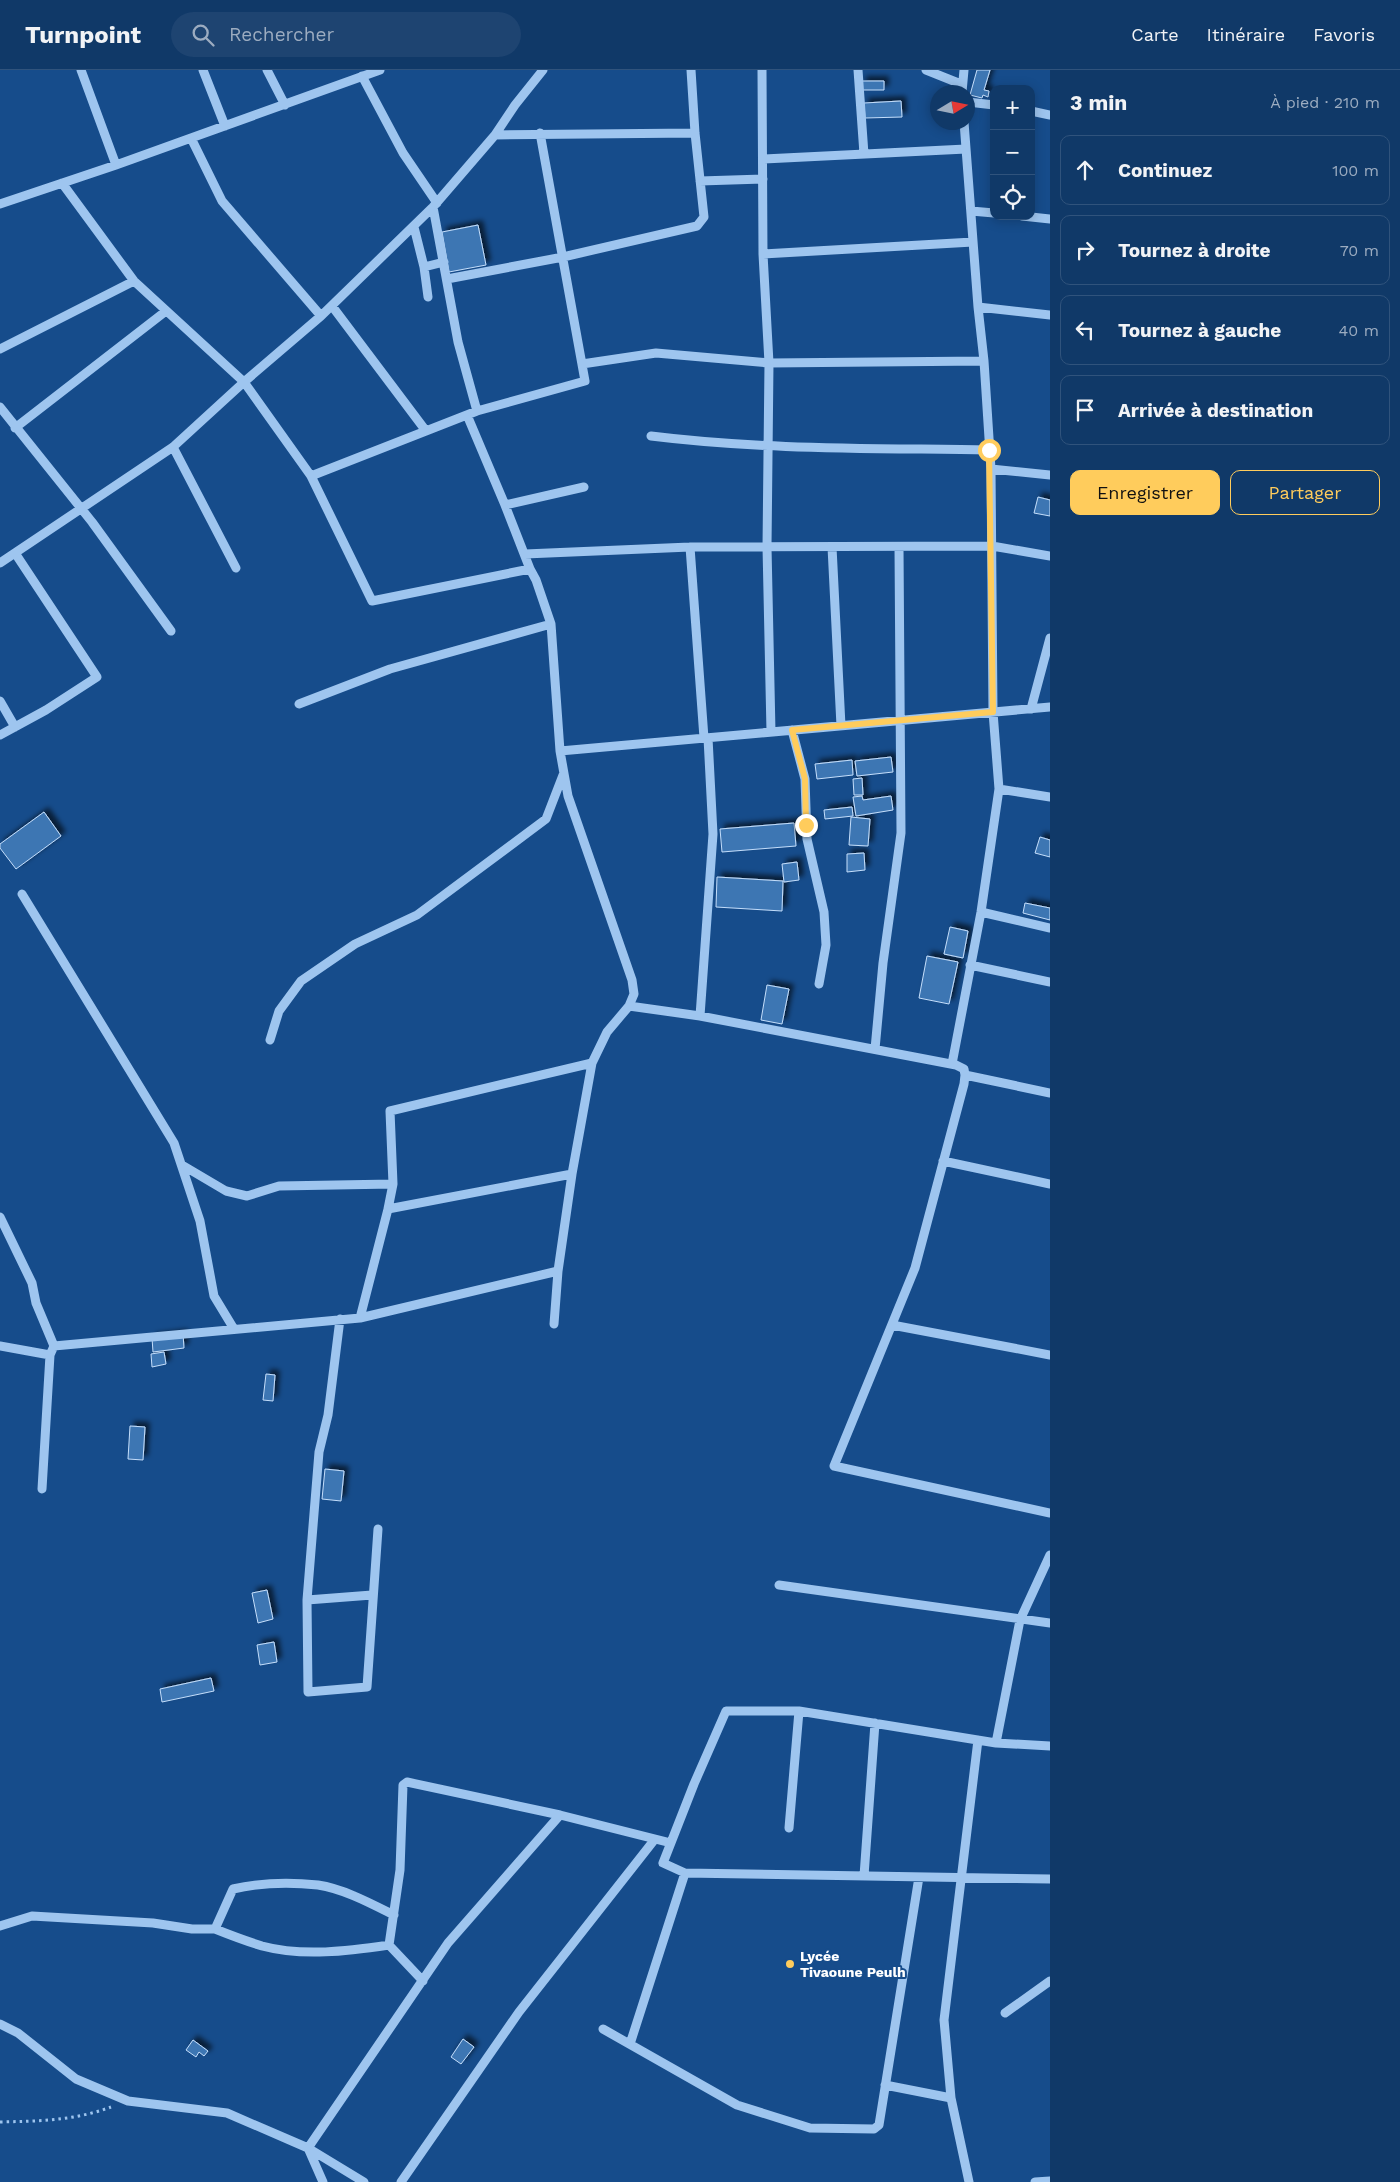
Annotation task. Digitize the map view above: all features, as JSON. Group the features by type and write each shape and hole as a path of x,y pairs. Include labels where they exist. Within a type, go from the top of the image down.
{"street":[{"path":"81,70 116,165"},
{"path":"203,70 225,126"},
{"path":"268,70 285,105"},
{"path":"0,193 2,203 116,165 380,70"},
{"path":"1,560 16,553 81,511 173,447 244,382 321,316 435,205 495,135 515,105 543,70"},
{"path":"447,279 563,257 697,226 704,217 695,133 691,70"},
{"path":"762,70 764,159 763,254 769,363 767,547 771,732"},
{"path":"858,70 864,154"},
{"path":"926,70 955,85"},
{"path":"962,85 964,70"},
{"path":"362,76 403,153 435,205 458,342 477,411"},
{"path":"975,103 990,105"},
{"path":"1035,112 1050,114"},
{"path":"952,1064 981,912 999,790 993,712 991,469 965,130"},
{"path":"495,135 540,133 695,133"},
{"path":"311,476 477,411 586,381 540,133"},
{"path":"191,138 222,201 321,316"},
{"path":"764,159 966,149"},
{"path":"700,181 763,179"},
{"path":"62,183 134,281 244,382 311,476 372,601 530,569"},
{"path":"971,211 990,213"},
{"path":"1035,217 1050,219"},
{"path":"414,226 424,267 428,297"},
{"path":"763,254 973,242"},
{"path":"424,267 444,262"},
{"path":"0,349 134,281"},
{"path":"332,306 426,431"},
{"path":"978,307 1050,315"},
{"path":"14,428 166,311"},
{"path":"582,364 656,353 769,363 984,361"},
{"path":"0,408 14,428 92,522 171,631"},
{"path":"467,415 536,580 551,624 560,751 568,796 632,980 634,994 629,1006 607,1032 592,1063 572,1174 558,1271 554,1324"},
{"path":"651,436 710,443 767,446 989,450"},
{"path":"173,447 236,568"},
{"path":"991,469 1050,475"},
{"path":"505,505 584,487"},
{"path":"875,1050 883,963 900,833 899,546"},
{"path":"525,554 690,547 992,546 1050,556"},
{"path":"690,547 714,834 700,1016"},
{"path":"832,547 841,726"},
{"path":"0,735 46,710 97,677 16,553"},
{"path":"299,704 390,668 551,624"},
{"path":"1032,709 1050,638"},
{"path":"0,701 15,727"},
{"path":"560,751 1050,707"},
{"path":"792,730 805,779 807,839 825,920 826,945 819,984"},
{"path":"270,1040 279,1011 301,981 355,944 417,915 546,819 564,773"},
{"path":"999,790 1050,797"},
{"path":"22,894 174,1143 200,1221 214,1296 234,1329"},
{"path":"981,912 1050,928"},
{"path":"970,965 1050,982"},
{"path":"629,1006 700,1016 961,1066 965,1075 916,1268 834,1466 1050,1513"},
{"path":"360,1318 393,1184 390,1111 592,1063"},
{"path":"965,1075 1050,1093"},
{"path":"943,1161 1050,1184"},
{"path":"182,1165 226,1191 248,1196 279,1186 393,1184"},
{"path":"388,1209 572,1174"},
{"path":"0,1217 32,1283 36,1303 54,1346 50,1356 42,1489"},
{"path":"54,1346 360,1318 558,1271"},
{"path":"340,1319 328,1415 319,1452 307,1600 308,1692 367,1687 378,1529"},
{"path":"892,1325 1050,1355"},
{"path":"0,1346 50,1356"},
{"path":"996,1743 1020,1620 1050,1555"},
{"path":"779,1585 1050,1623"},
{"path":"307,1600 372,1595"},
{"path":"1050,1746 996,1743 799,1711 726,1711 663,1862 685,1873 1050,1879"},
{"path":"789,1828 799,1711"},
{"path":"864,1876 875,1723"},
{"path":"969,2182 952,2098 944,2020 978,1740"},
{"path":"389,1945 400,1870 403,1785 407,1782 560,1815 672,1844"},
{"path":"308,2148 448,1943 560,1815"},
{"path":"401,2182 519,2012 655,1839"},
{"path":"630,2044 685,1873"},
{"path":"604,2029 737,2105 810,2128 877,2128 919,1877"},
{"path":"215,1929 232,1889 255,1884 318,1885 359,1898 394,1914"},
{"path":"0,1926 32,1916 154,1923 192,1929 215,1929 263,1946 296,1952 347,1951 389,1945"},
{"path":"389,1945 423,1981"},
{"path":"1005,2013 1050,1981"},
{"path":"0,2024 18,2033 76,2079 128,2101 227,2113 308,2148 364,2182"},
{"path":"885,2085 952,2098"},
{"path":"308,2148 323,2182"},
{"path":"1035,2182 1050,2180"}],"path":[{"path":"0,2122 70,2119 89,2116 128,2101"}],"building":[{"path":"977,70 990,70 984,90 989,91 988,97 983,95 982,98 975,96 975,85 973,85"},
{"path":"862,81 884,81 884,90 862,90"},
{"path":"901,101 902,117 865,118 864,103"},
{"path":"478,225 486,265 449,272 442,232"},
{"path":"1038,497 1050,500 1050,516 1034,513"},
{"path":"891,757 893,772 857,776 855,761"},
{"path":"852,760 853,775 817,779 815,764"},
{"path":"862,778 863,795 854,795 853,779"},
{"path":"862,796 863,800 891,796 893,810 856,816 853,797"},
{"path":"852,807 853,816 825,819 824,810"},
{"path":"44,812 61,836 16,869 0,848 0,844"},
{"path":"851,817 870,819 868,846 849,845"},
{"path":"794,823 796,846 722,852 720,829"},
{"path":"1040,837 1050,840 1050,857 1035,853"},
{"path":"864,853 865,870 847,872 847,854"},
{"path":"797,862 799,880 784,882 782,864"},
{"path":"717,877 783,881 782,911 716,907"},
{"path":"1025,903 1050,908 1050,920 1023,913"},
{"path":"950,927 968,931 963,958 944,954"},
{"path":"927,956 958,962 949,1004 919,998"},
{"path":"767,985 789,989 782,1024 761,1020"},
{"path":"183,1334 184,1348 153,1352 152,1338"},
{"path":"164,1352 166,1364 152,1367 151,1354"},
{"path":"266,1374 275,1375 273,1401 263,1400"},
{"path":"130,1426 145,1427 143,1460 128,1459"},
{"path":"325,1469 344,1471 341,1501 322,1499"},
{"path":"267,1590 273,1619 258,1623 252,1593"},
{"path":"274,1642 277,1662 260,1665 257,1645"},
{"path":"211,1678 214,1691 162,1702 160,1689"},
{"path":"463,2039 474,2047 461,2064 451,2057"},
{"path":"193,2040 208,2051 204,2056 199,2052 196,2057 186,2050"}],"place":[{"name":"Lycée Tivaoune Peulh","path":"790,1964"}],"route":[{"path":"806,825 807,792 792,730 993,712 991,469 989,450"}]}
